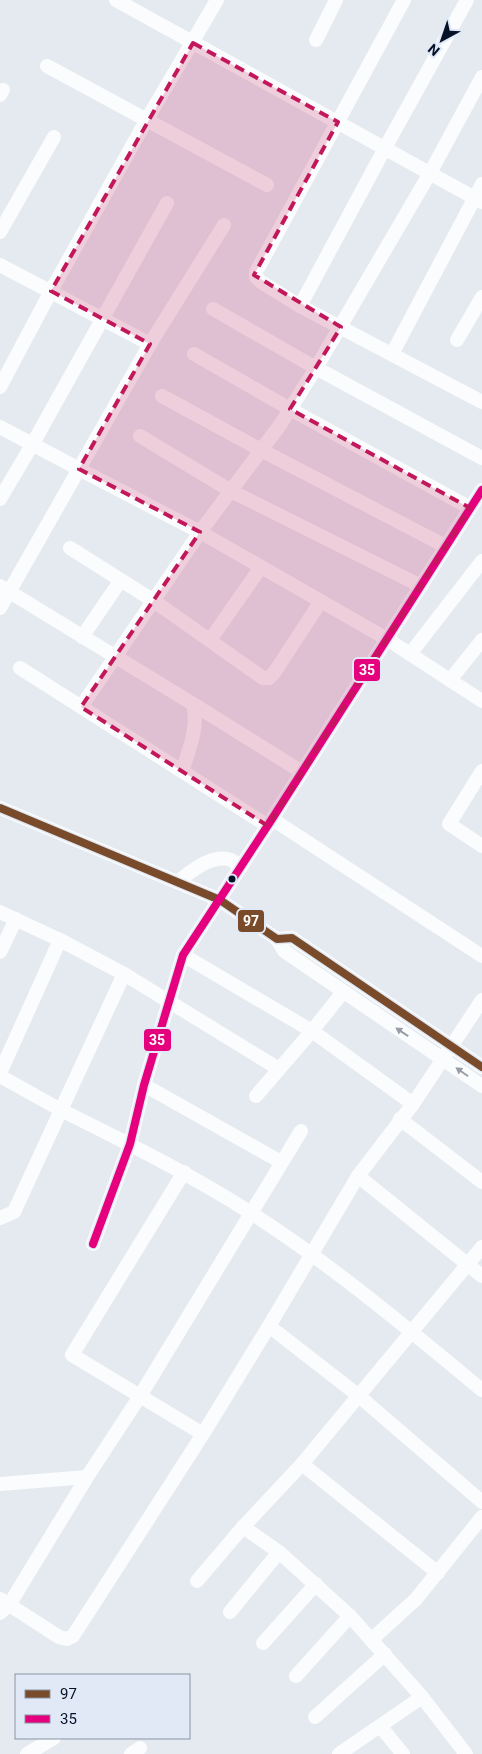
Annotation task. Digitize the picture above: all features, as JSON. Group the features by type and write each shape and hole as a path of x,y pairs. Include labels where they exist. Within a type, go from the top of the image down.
{"street":[{"path":"116,0 478,200"},
{"path":"316,40 336,0"},
{"path":"404,0 256,272 256,277 300,306 482,400"},
{"path":"300,306 467,0"},
{"path":"0,387 51,290 146,121 193,43 213,1"},
{"path":"47,66 267,185"},
{"path":"81,707 200,532 290,409 341,328 430,173 482,77"},
{"path":"0,232 54,137"},
{"path":"392,354 478,200 482,184"},
{"path":"0,499 167,203"},
{"path":"0,608 5,589 79,469 150,344 224,224"},
{"path":"0,265 51,290 150,344"},
{"path":"457,340 482,297"},
{"path":"213,309 316,368 482,458"},
{"path":"194,354 470,508"},
{"path":"162,396 445,546"},
{"path":"0,427 200,532 387,638 482,701"},
{"path":"140,436 231,491 420,586"},
{"path":"93,1244 130,1144 144,1085 182,955 270,823 482,490"},
{"path":"70,548 154,601 263,678 269,678 274,674 321,601"},
{"path":"410,654 482,561"},
{"path":"210,640 261,567"},
{"path":"82,637 121,580"},
{"path":"5,589 302,772"},
{"path":"450,680 482,640"},
{"path":"20,668 182,771 270,823 482,956"},
{"path":"182,771 192,740 195,711 193,704"},
{"path":"482,770 449,824 482,846"},
{"path":"0,808 220,900 277,939 284,951 482,1086"},
{"path":"177,882 198,867 212,860 230,860 241,867"},
{"path":"0,912 60,940 124,974 279,1069"},
{"path":"0,952 16,920"},
{"path":"277,939 292,938 482,1067"},
{"path":"60,940 0,1074 61,1110 184,1172 251,1213 311,1254 411,1331 482,1390"},
{"path":"182,955 312,1031 413,1104"},
{"path":"0,1218 14,1212 124,974"},
{"path":"256,1096 343,992"},
{"path":"300,1131 140,1396 3,1606 59,1637 67,1639 73,1636 203,1434 358,1176 413,1104 482,1000"},
{"path":"144,1085 281,1162"},
{"path":"400,1119 482,1182"},
{"path":"184,1172 72,1355 203,1434"},
{"path":"358,1176 482,1276"},
{"path":"197,1580 242,1527 302,1464 482,1248"},
{"path":"269,1326 359,1396 482,1502"},
{"path":"302,1464 438,1573"},
{"path":"0,1484 87,1477"},
{"path":"371,1640 416,1600 481,1521"},
{"path":"242,1527 279,1552 350,1616 422,1697 466,1754"},
{"path":"230,1612 279,1552"},
{"path":"263,1643 316,1584"},
{"path":"296,1676 350,1616"},
{"path":"316,1717 385,1654"},
{"path":"339,1754 360,1748 380,1726 422,1697"},
{"path":"380,1726 403,1754"},
{"path":"27,1754 52,1739"}],"highlighted area":[{"path":"193,43 338,122 254,275 341,327 290,409 470,508 268,826 81,707 200,532 79,469 150,344 51,291"}],"transit line":[{"name":"35","path":"93,1244 130,1144 144,1085 183,955 482,490"},
{"name":"97","path":"0,808 220,900 277,939 292,938 482,1067"}]}
